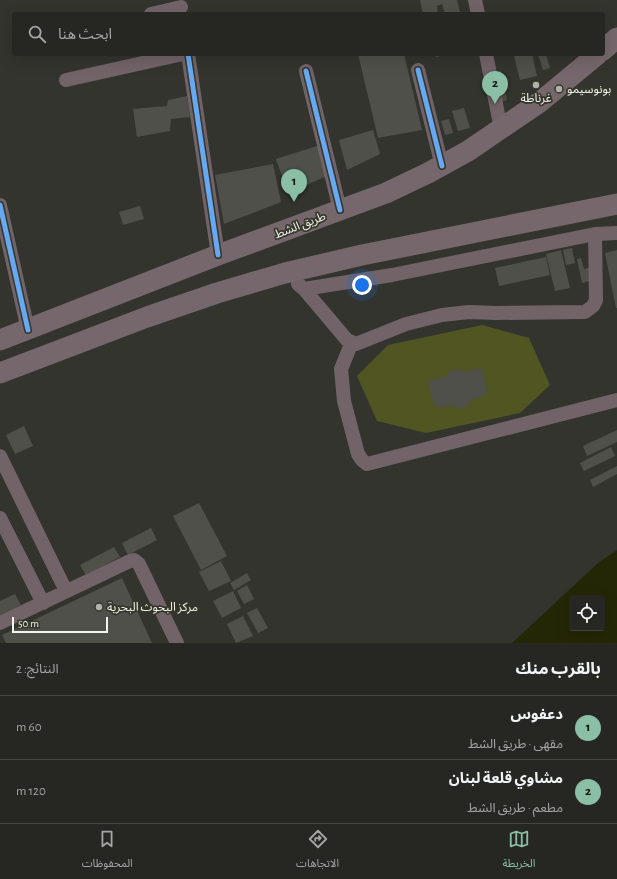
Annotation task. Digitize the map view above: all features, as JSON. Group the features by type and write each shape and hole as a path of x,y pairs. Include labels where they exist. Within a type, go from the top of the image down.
{"highway":[{"path":"605,48 617,38"},
{"name":"طريق الشط","path":"0,340 218,255 386,193 468,152 540,102 596,56"},
{"path":"0,373 147,317 217,293 285,273 362,254 617,204"}],"street":[{"path":"475,0 478,12"},
{"path":"160,12 181,7"},
{"path":"66,80 174,56"},
{"path":"188,56 218,255"},
{"path":"486,56 501,129"},
{"path":"418,70 442,166"},
{"path":"306,71 340,210"},
{"path":"0,205 28,330"},
{"path":"304,288 392,275 595,234 617,233"},
{"path":"285,273 304,288 346,340 356,344 406,324 449,314 469,312 585,312 593,306 596,300 595,234"},
{"path":"352,342 341,369 344,401 358,454 367,464 617,400"},
{"path":"0,456 66,591"},
{"path":"0,518 43,602"},
{"path":"0,623 130,561 137,562 139,564 176,643"}],"shaded area":[{"path":"482,325 529,338 550,385 520,413 426,433 377,421 357,376 388,345"},
{"path":"617,550 617,643 512,643 598,563"}],"building":[{"path":"420,0 457,0 460,12 444,12 442,4 437,6 438,12 423,12"},
{"path":"358,56 404,56 422,130 378,138"},
{"path":"514,56 532,56 537,76 520,80"},
{"path":"539,56 547,56 550,68 543,70"},
{"path":"501,71 507,100 497,103 491,73"},
{"path":"187,96 190,117 171,119 170,131 137,137 133,109 167,106 168,100"},
{"path":"464,108 470,128 458,131 452,111"},
{"path":"449,119 453,133 445,135 441,121"},
{"path":"373,130 380,154 347,170 339,140"},
{"path":"320,145 329,175 288,193 276,159"},
{"path":"273,164 281,202 224,224 215,175"},
{"path":"140,206 144,219 123,225 119,212"},
{"path":"572,248 575,263 566,265 563,250"},
{"path":"561,250 570,288 555,291 546,254"},
{"path":"617,250 617,308 616,308 605,253"},
{"path":"546,257 550,275 499,286 495,268"},
{"path":"581,258 584,269 590,267 593,280 582,283 577,259"},
{"path":"481,368 488,391 483,396 470,400 471,405 455,409 454,405 441,408 434,404 427,381 447,376 448,372 459,369 463,372"},
{"path":"24,426 33,446 15,454 6,435"},
{"path":"617,430 617,442 587,456 583,446"},
{"path":"611,447 615,456 584,471 580,463"},
{"path":"617,466 617,474 593,487 590,480"},
{"path":"199,503 227,556 201,570 173,516"},
{"path":"151,528 157,540 128,555 122,543"},
{"path":"114,547 120,557 86,575 80,565"},
{"path":"221,561 231,581 209,591 199,572"},
{"path":"247,573 251,580 234,590 230,583"},
{"name":"مركز البحوث البحرية","path":"122,578 152,643 6,643 2,635"},
{"path":"247,585 254,599 244,604 237,591"},
{"path":"233,591 241,608 222,618 213,601"},
{"path":"15,594 21,605 0,615 0,601"},
{"path":"257,608 268,628 258,633 247,613"},
{"path":"243,616 253,636 236,643 227,624"}],"cycle path":[{"path":"188,56 218,255"},
{"path":"418,70 442,166"},
{"path":"306,71 340,210"},
{"path":"0,205 28,330"}],"place":[{"name":"غرناطة","path":"536,85"},
{"name":"بونوسيمو","path":"559,89"},
{"name":"مشاوي قلعة لبنان","path":"495,104"},
{"name":"دعفوس","path":"294,202"},
{"name":"مركز البحوث البحرية","path":"99,607"}]}
